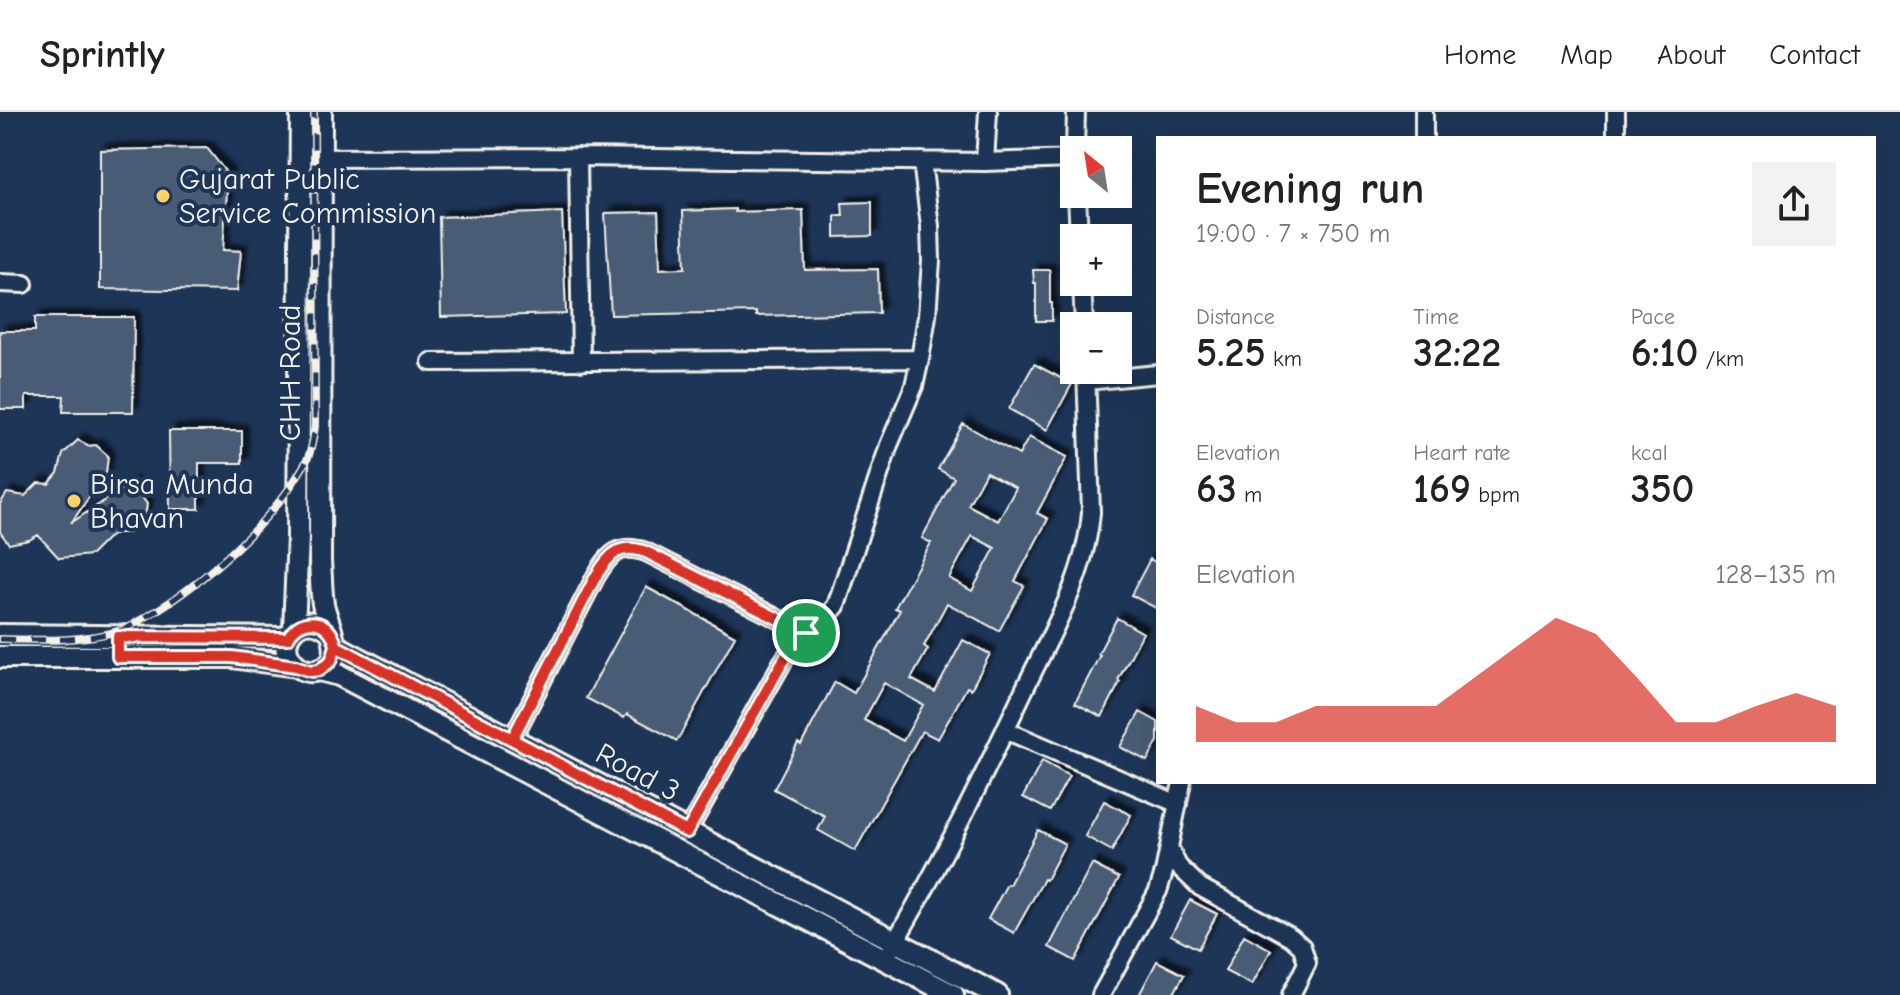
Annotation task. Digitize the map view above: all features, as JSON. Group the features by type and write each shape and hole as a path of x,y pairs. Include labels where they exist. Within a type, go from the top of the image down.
{"street":[{"path":"296,666 286,646 291,634 298,536 311,158 301,112"},
{"name":"CHH Road","path":"321,112 311,158 320,561 323,605 333,639"},
{"path":"985,162 988,112"},
{"path":"1075,136 1076,112"},
{"path":"1424,112 1424,136"},
{"path":"1616,112 1616,136"},
{"path":"311,158 578,157 985,162 1060,159"},
{"path":"578,157 581,362"},
{"path":"687,832 782,663 806,633 823,621 836,606 889,445 914,386 927,316 931,261 922,161"},
{"path":"0,283 24,284"},
{"path":"431,362 920,359"},
{"path":"1132,375 1156,374"},
{"path":"890,951 970,803 1076,581 1089,535 1091,512 1086,384"},
{"path":"512,739 596,576 604,563 619,551 633,548 646,552 806,633"},
{"path":"0,635 118,647 232,657 296,666 303,670 319,670 331,661 333,639 319,623 311,622 304,623 291,634 118,647 0,657"},
{"name":"Road 3","path":"333,639 687,832 890,951 953,995"},
{"name":"Road 3","path":"319,670 339,675 890,951 997,995"},
{"path":"1005,730 1178,804"},
{"path":"1101,995 1158,891 1182,784"},
{"path":"1169,847 1178,866 1200,887 1291,937 1302,947 1307,963 1291,995"}],"building":[{"path":"207,148 228,175 223,250 241,251 237,291 100,289 100,150"},
{"path":"872,202 872,236 835,237 835,216 843,216 842,203"},
{"path":"735,209 735,212 803,210 805,270 878,269 879,313 611,315 605,213 658,212 660,269 685,268 683,211"},
{"path":"562,212 566,314 441,317 439,217"},
{"path":"1033,270 1050,270 1052,321 1036,321"},
{"path":"35,317 134,317 133,412 63,412 64,396 26,396 26,409 0,409 0,331 35,331"},
{"path":"1034,364 1060,378 1060,384 1072,384 1047,430 1009,409"},
{"path":"963,424 1019,455 1029,437 1067,457 1037,513 1048,519 1015,581 1024,586 999,631 947,603 924,646 928,649 911,679 935,692 963,640 990,654 938,739 922,731 855,851 818,830 825,816 774,789 835,682 854,693 900,610 895,608 931,543 922,538 954,478 938,469","holes":["986,472 1016,488 998,521 968,505","972,536 995,548 972,591 949,578","884,683 923,705 903,741 864,720"]},
{"path":"169,431 242,431 242,463 199,463 199,509 170,509"},
{"name":"Birsa Munda Bhavan","path":"78,440 89,446 96,445 108,456 106,473 71,523 131,483 147,504 144,524 128,533 116,533 91,555 59,558 38,535 9,544 0,532 0,504 7,493 25,496 38,483 49,484 58,473 63,454"},
{"path":"1150,559 1156,563 1156,608 1131,595"},
{"path":"646,587 735,636 677,741 627,714 624,718 586,698"},
{"path":"1117,618 1143,633 1102,717 1075,703"},
{"path":"1140,712 1156,721 1156,745 1147,761 1120,747"},
{"path":"1042,761 1069,776 1050,811 1023,797"},
{"path":"1104,801 1131,815 1112,851 1085,836"},
{"path":"1038,830 1065,844 1014,933 988,919"},
{"path":"1092,864 1119,878 1075,961 1049,947"},
{"path":"1190,900 1217,914 1198,949 1171,935"},
{"path":"1244,935 1271,950 1252,985 1225,971"},
{"path":"1157,961 1184,975 1173,995 1139,995"}],"railway":[{"path":"0,639 76,638 107,634 132,625 170,602 235,550 273,509 303,467 310,452 315,426 314,112"}],"place":[{"name":"Gujarat Public Service Commission","path":"163,196"},
{"name":"Birsa Munda Bhavan","path":"74,501"}],"route":[{"path":"806,633 646,552 633,548 619,551 604,563 596,576 512,739 336,646 331,632 319,623 297,626 288,638 118,637 118,657 232,657 311,671 326,666 335,654 336,646 687,832 782,663 806,633"}]}
